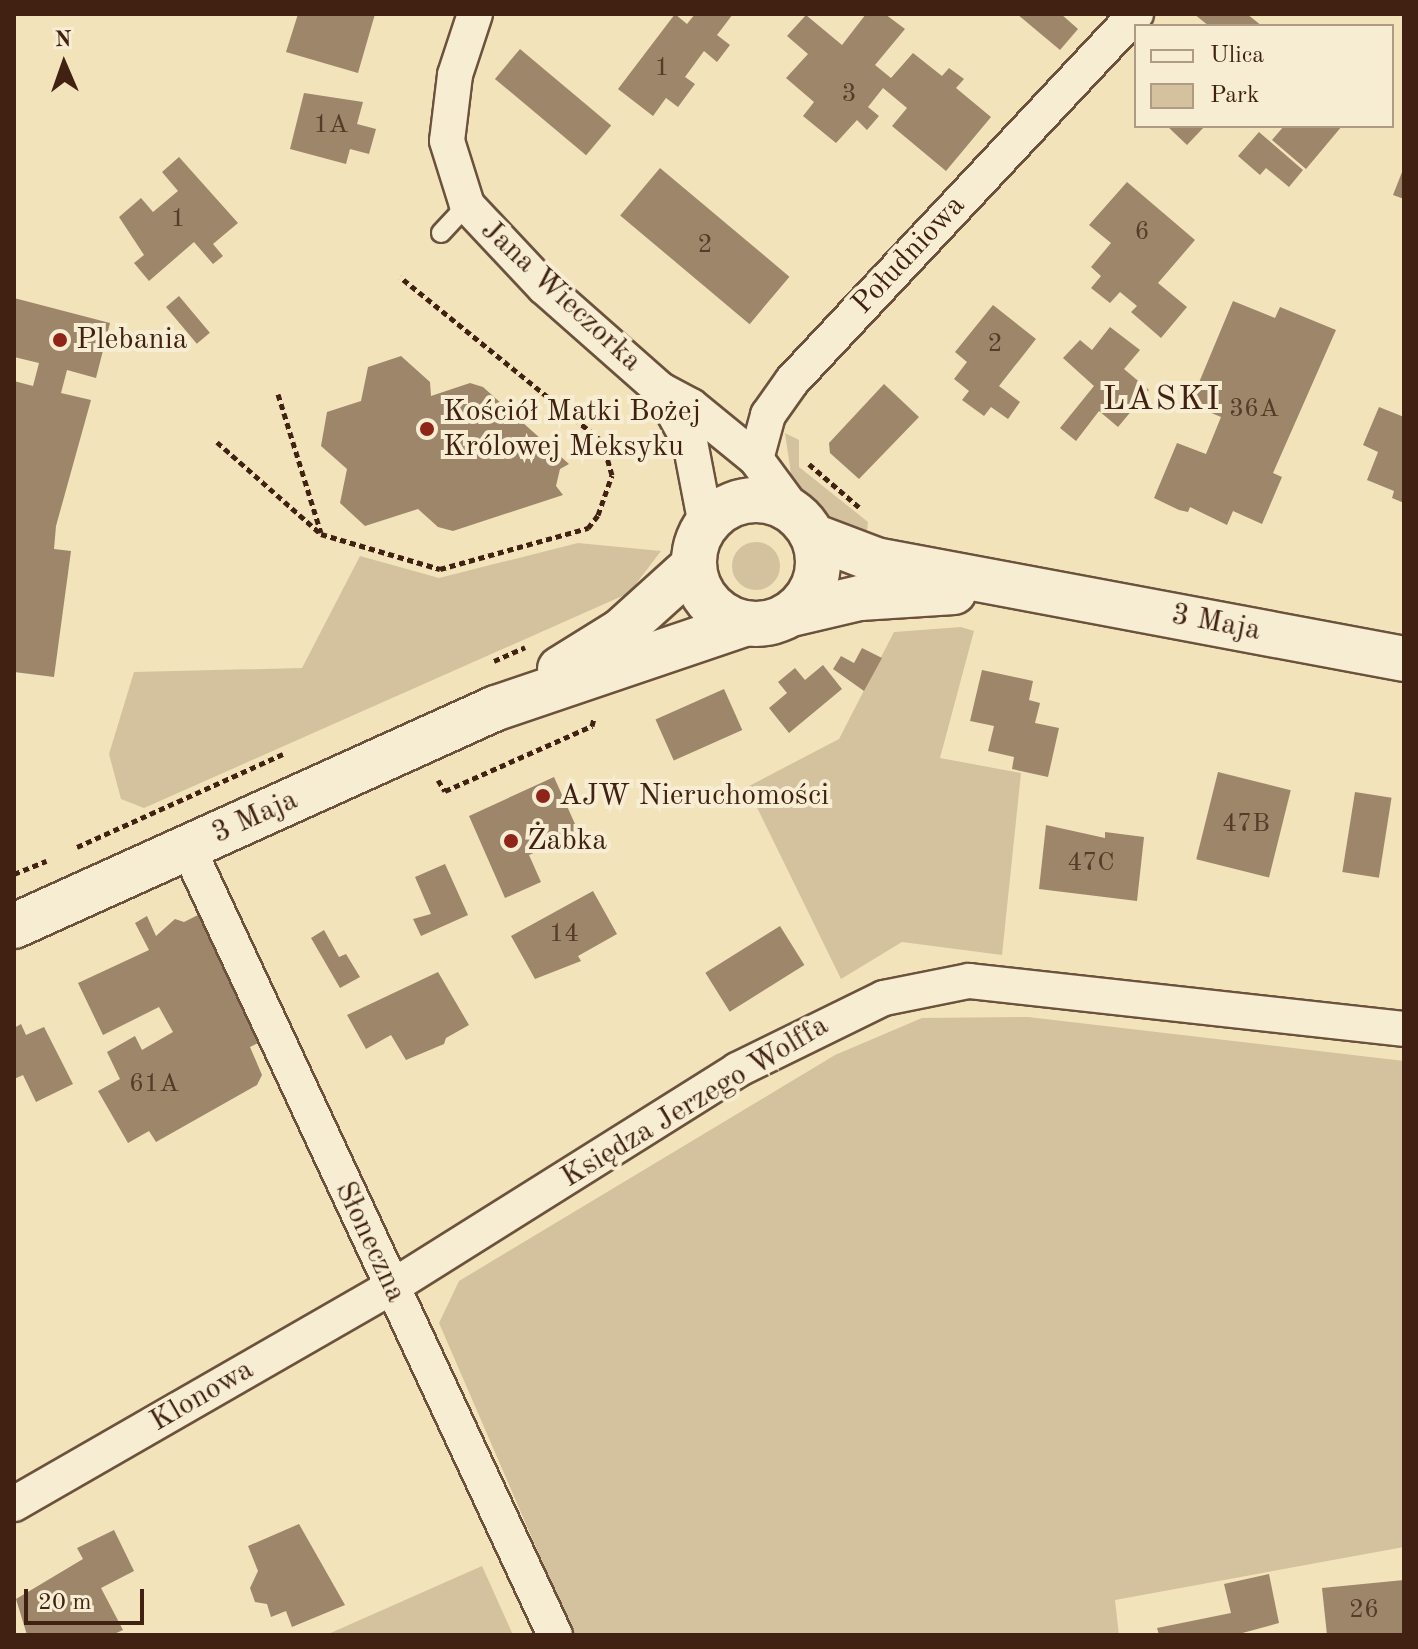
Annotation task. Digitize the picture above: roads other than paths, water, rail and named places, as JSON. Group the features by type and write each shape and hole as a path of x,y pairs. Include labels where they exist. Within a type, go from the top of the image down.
{"street":[{"name":"Jana Wieczorka","path":"475,14 455,75 447,141 467,205 544,287 661,390 691,406 756,459"},
{"name":"Południowa","path":"756,459 768,415 792,381 1136,14"},
{"name":"Jana Wieczorka","path":"661,390 690,442 700,545"},
{"path":"756,459 806,526 816,579 807,599 791,614 768,623 744,624 709,603 700,545 740,502 781,505 806,526"},
{"name":"3 Maja","path":"806,526 876,560 1404,659"},
{"name":"3 Maja","path":"496,708 621,631 700,545"},
{"name":"3 Maja","path":"791,614 860,598 1027,590"},
{"name":"3 Maja","path":"14,926 496,708 744,624"},
{"name":"Słoneczna","path":"188,848 390,1288 555,1635"},
{"name":"Księdza Jerzego Wolffa","path":"390,1288 737,1070 884,998 969,981 1404,1029"},
{"name":"Klonowa","path":"14,1504 390,1288"}],"lane":[{"path":"441,233 467,205"}],"place":[{"name":"Plebania","path":"60,340"},
{"name":"Kościół Matki Bożej Królowej Meksyku","path":"427,429"},
{"name":"AJW Nieruchomości","path":"543,796"},
{"name":"Żabka","path":"511,841"}],"district":[{"name":"LASKI","path":"1162,401"}]}
